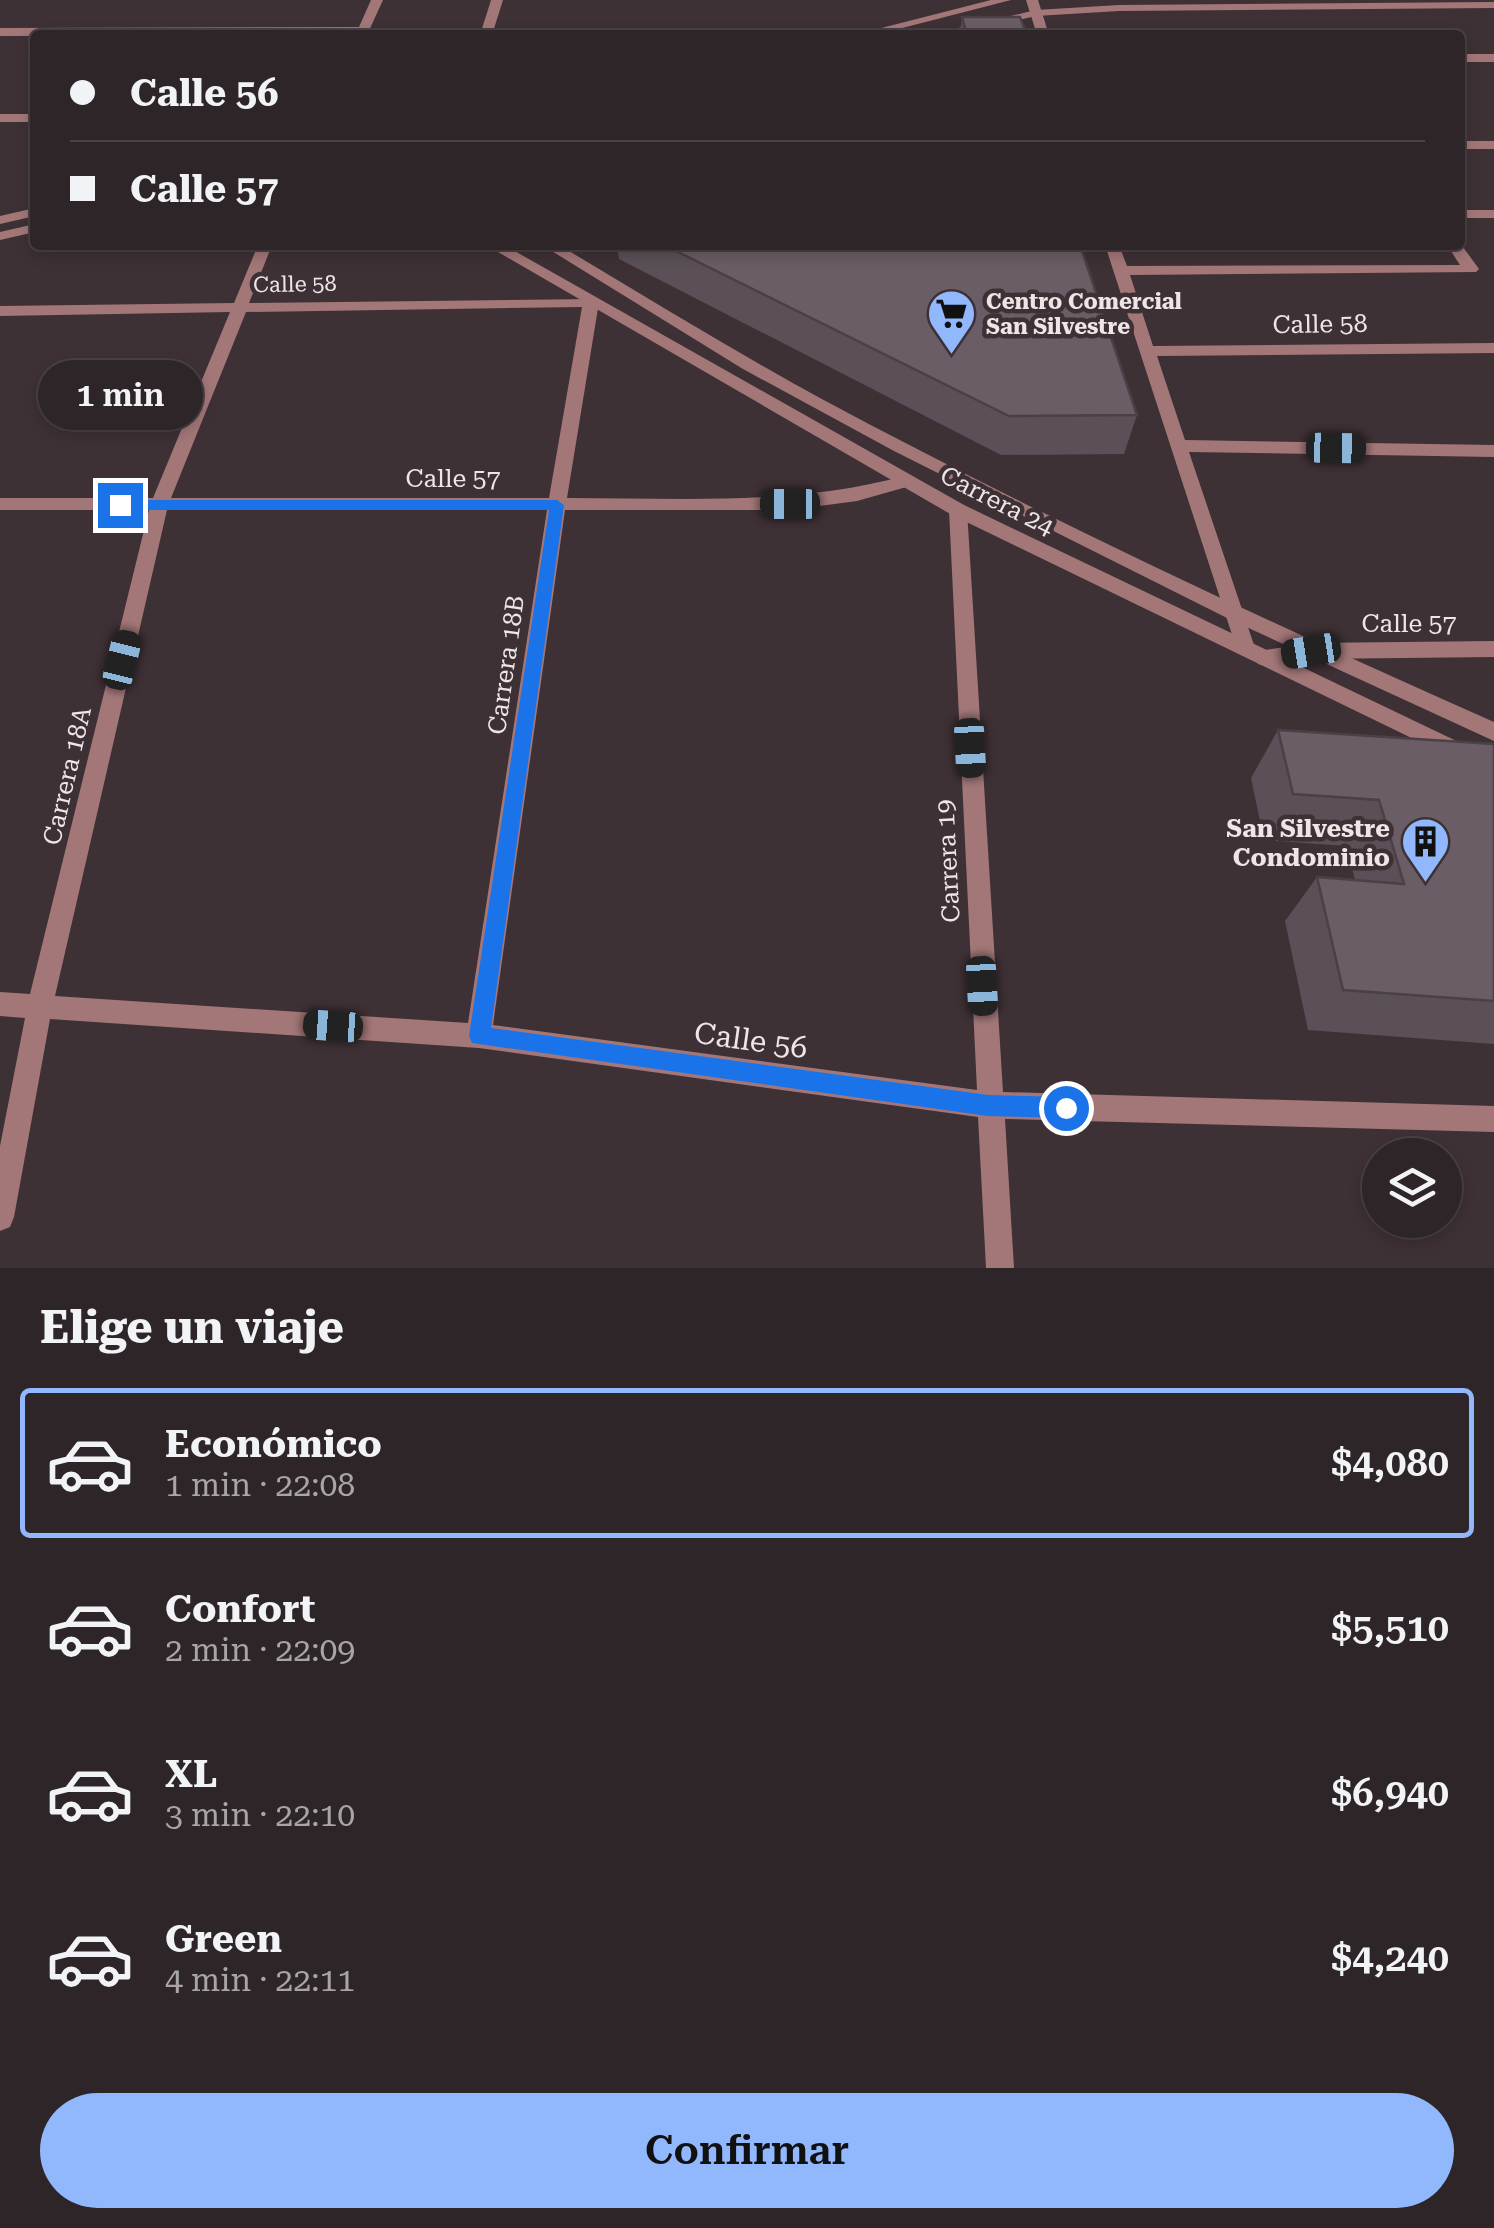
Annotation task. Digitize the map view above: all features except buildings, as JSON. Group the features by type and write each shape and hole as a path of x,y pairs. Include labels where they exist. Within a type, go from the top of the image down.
{"street":[{"path":"363,30 378,0"},
{"path":"488,30 497,0"},
{"path":"881,30 1006,0"},
{"path":"951,30 1034,6 1494,5"},
{"path":"1034,6 1042,30"},
{"path":"0,32 30,32"},
{"path":"1465,58 1494,58"},
{"path":"0,118 30,118"},
{"path":"1465,145 1494,146"},
{"path":"0,220 30,213"},
{"path":"1465,214 1494,214"},
{"path":"0,236 30,229"},
{"name":"Carrera 18A","path":"0,1217 40,1006 159,506 264,250"},
{"name":"Carrera 24","path":"502,250 904,482 1494,768"},
{"name":"Carrera 24","path":"557,250 814,402 1055,527 1311,651 1494,732"},
{"path":"1114,250 1244,645"},
{"path":"1121,271 1471,269 1458,250"},
{"name":"Calle 58","path":"0,310 592,302"},
{"name":"Carrera 18B","path":"479,1036 557,505 592,302"},
{"name":"Calle 58","path":"1148,351 1494,348"},
{"path":"1178,446 1494,452"},
{"name":"Calle 57","path":"0,504 790,504 857,495 904,482"},
{"name":"Carrera 19","path":"958,510 1000,1268"},
{"name":"Calle 57","path":"1265,658 1311,651 1494,649"},
{"name":"Calle 56","path":"0,1004 479,1036 988,1105 1494,1119"}],"place":[{"name":"Centro Comercial San Silvestre","path":"951,356"},
{"name":"San Silvestre Condominio","path":"1425,884"}],"route":[{"path":"120,505 557,505 479,1036 988,1105 1066,1108"}]}
